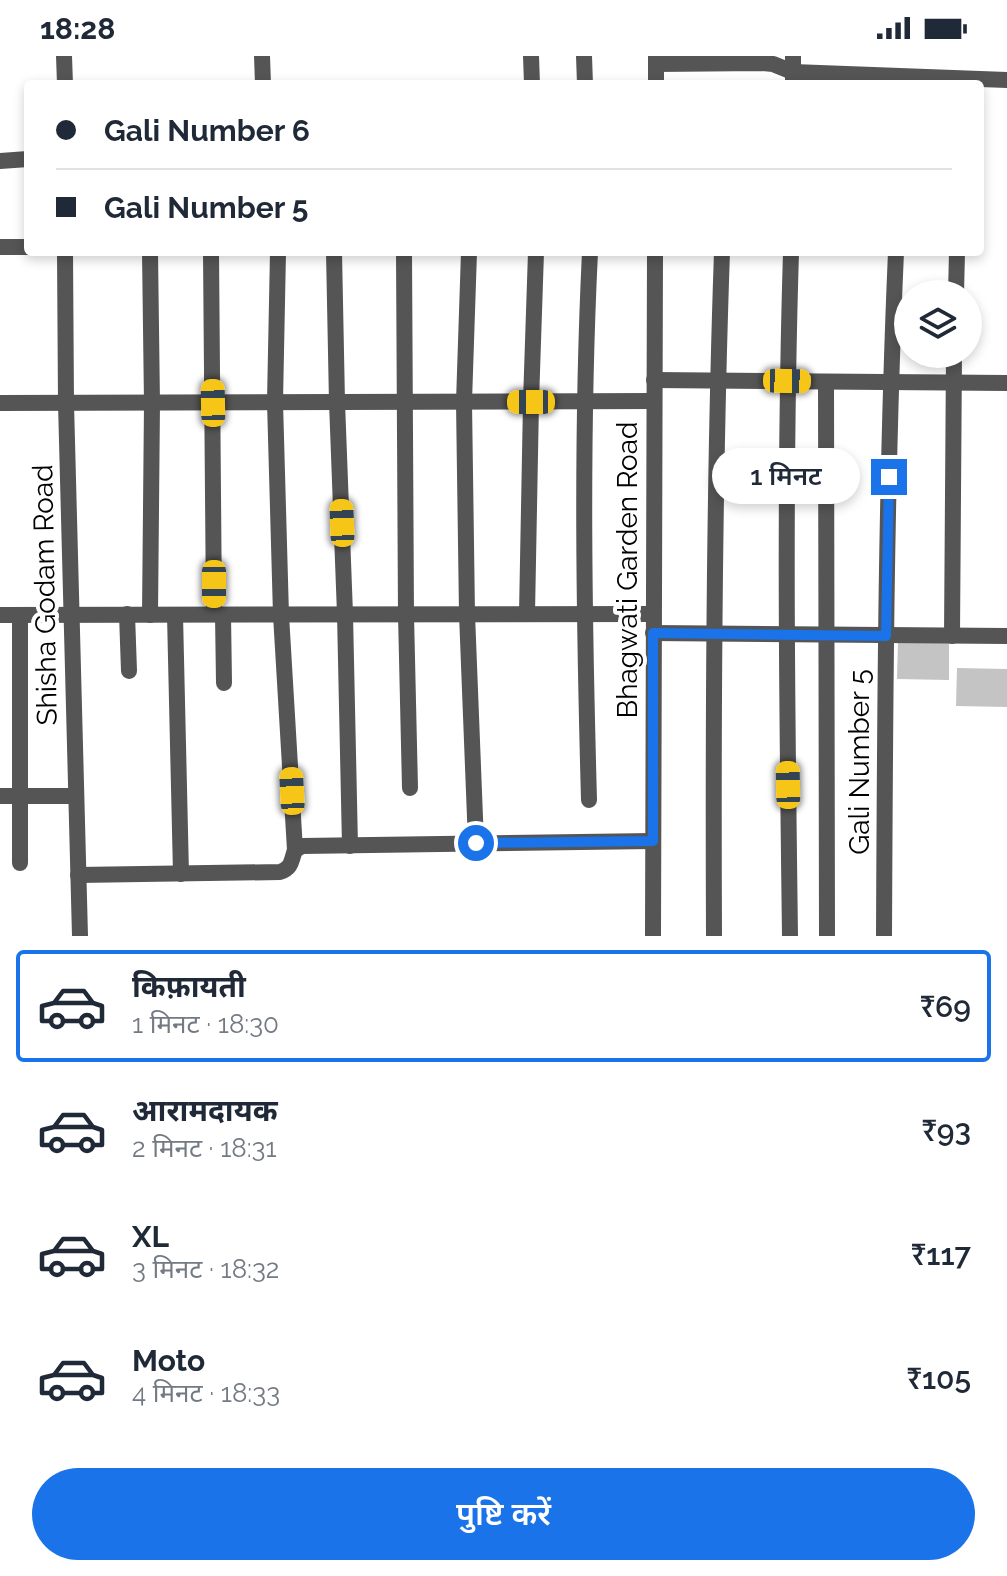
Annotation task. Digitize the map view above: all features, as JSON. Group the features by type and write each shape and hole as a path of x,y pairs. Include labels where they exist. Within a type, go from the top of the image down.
{"street":[{"path":"64,56 65,80"},
{"path":"262,56 263,80"},
{"path":"531,56 532,80"},
{"path":"584,56 585,80"},
{"path":"656,60 762,63 793,71 1007,80"},
{"path":"0,161 24,159"},
{"path":"0,247 24,247"},
{"name":"Shisha Godam Road","path":"65,256 80,936"},
{"path":"150,256 150,615"},
{"path":"211,256 218,614 224,683"},
{"path":"78,875 280,872 290,867 295,850 281,615 275,402 278,256"},
{"path":"334,256 350,846"},
{"path":"404,256 410,788"},
{"path":"469,256 464,402 467,614 476,843"},
{"path":"527,614 536,256"},
{"path":"589,800 584,615 584,401 590,256"},
{"name":"Bhagwati Garden Road","path":"653,936 655,256"},
{"path":"714,936 713,633 722,256"},
{"path":"790,936 786,635 791,256"},
{"name":"Gali Number 5","path":"884,936 886,636 896,256"},
{"path":"956,280 957,256"},
{"path":"952,636 953,368"},
{"path":"654,380 1007,383"},
{"path":"826,382 827,936"},
{"path":"0,403 654,401"},
{"path":"127,614 129,671"},
{"path":"0,615 653,614"},
{"path":"20,615 20,863"},
{"path":"175,615 181,874"},
{"path":"653,633 1007,636"},
{"path":"0,796 76,796"},
{"path":"295,850 302,846 653,841"}],"building":[{"path":"898,642 949,643 949,680 897,679"},
{"path":"957,668 1007,669 1007,707 956,706"}],"route":[{"path":"476,843 653,841 653,633 886,636 889,477"}]}
